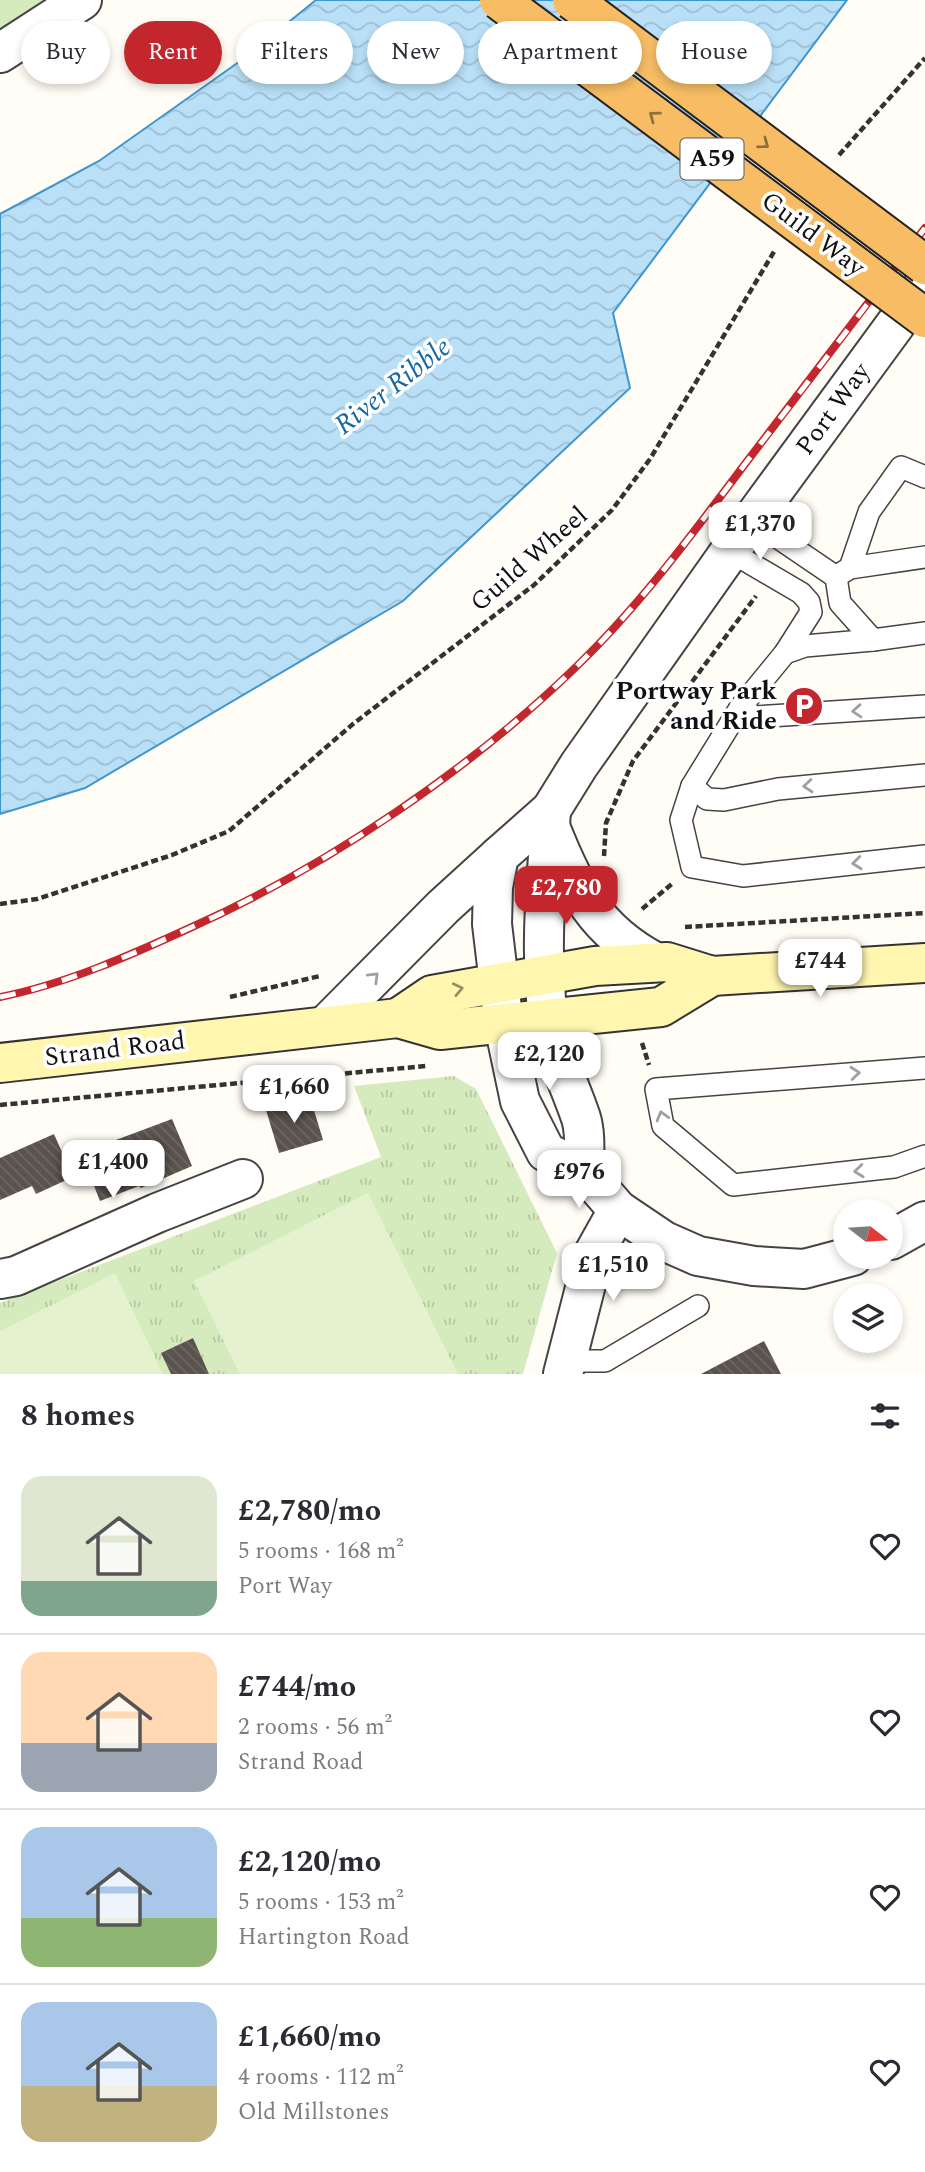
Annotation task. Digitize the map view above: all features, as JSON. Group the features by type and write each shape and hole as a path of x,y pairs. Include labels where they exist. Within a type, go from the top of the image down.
{"highway":[{"name":"Guild Way","path":"499,0 925,318"},
{"name":"Guild Way","path":"572,0 925,265"}],"main road":[{"name":"Strand Road","path":"398,1018 432,995 595,966 667,962 712,976 925,963"},
{"name":"Strand Road","path":"0,1063 398,1018 440,1030 503,1026 661,1007 712,976"}],"street":[{"path":"0,53 82,0"},
{"name":"Port Way","path":"584,1171 582,1121 559,1061 548,1020 543,909 550,819 579,765 752,520 925,284"},
{"path":"550,819 577,887 599,922 629,948 655,962"},
{"name":"Port Way","path":"326,1025 499,856 550,819"},
{"path":"499,856 493,887 492,924 503,1026 520,1101 546,1152 584,1171 618,1210 664,1241 698,1256 754,1266 804,1269 833,1261"},
{"path":"0,1279 16,1276 157,1213 243,1179"},
{"path":"566,1367 594,1252 618,1210"},
{"path":"903,1233 925,1221"}],"lane":[{"path":"873,640 840,603 843,572 869,512 901,467 925,477"},
{"path":"752,520 843,572 925,557"},
{"path":"731,552 801,593 809,602 811,612 785,653 740,708 692,786 681,820 692,867 743,876 925,856"},
{"path":"785,653 805,646 925,633"},
{"path":"740,708 755,717 925,706"},
{"path":"692,786 707,799 724,800 778,789 925,775"},
{"path":"925,1068 656,1089 663,1126 733,1185 894,1167 925,1156"},
{"path":"566,1367 605,1362 698,1306"}],"path":[{"path":"838,156 925,58"},
{"name":"Guild Wheel","path":"0,904 37,899 172,855 229,831 354,724 534,585 612,510 650,459 779,243"},
{"path":"604,862 606,823 633,761 772,576"},
{"path":"641,910 692,867"},
{"path":"675,928 925,912"},
{"path":"222,999 324,974"},
{"path":"0,1105 438,1065"}],"green space":[{"path":"0,0 56,0 21,21 0,37"},
{"path":"454,1076 476,1089 557,1253 523,1374 0,1374 0,1303 381,1157 354,1086"},
{"path":"368,1193 458,1374 240,1374 194,1281"},
{"path":"115,1273 163,1374 0,1374 0,1331"}],"water":[{"name":"River Ribble","path":"316,0 847,0 613,313 630,388 403,601 85,788 0,814 0,214 99,161 208,84 222,84 222,74 236,64 236,84 353,84 353,21 290,21"}],"building":[{"path":"310,1097 323,1140 279,1153 266,1110"},
{"path":"172,1119 192,1166 141,1188 139,1186 100,1201 81,1153"},
{"path":"54,1134 73,1177 36,1194 32,1186 0,1200 0,1158"},
{"path":"193,1338 209,1374 171,1374 161,1353"},
{"path":"764,1341 781,1374 701,1374"}],"railway":[{"path":"0,997 49,985 98,968 243,903 345,845 396,812 493,741 579,664 645,593 925,228"}],"place":[{"name":"Portway Park and Ride","path":"804,706"}]}
